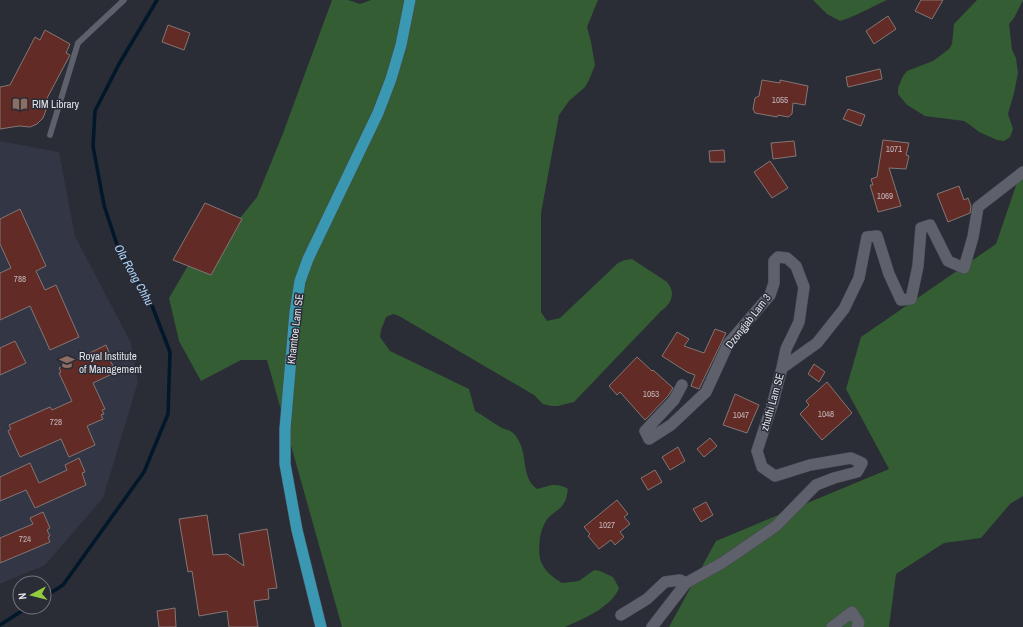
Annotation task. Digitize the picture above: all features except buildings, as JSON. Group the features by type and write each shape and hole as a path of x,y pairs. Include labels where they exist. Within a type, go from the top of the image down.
{"main road":[{"name":"Khamtoe Lam SE","path":"321,627 297,530 285,464 285,429 295,312 300,281 308,259 378,113 391,79 401,45 410,0"}],"street":[{"name":"zhuthi Lam SE","path":"652,627 686,583 722,563 776,526 816,485 834,478 857,472 862,463 851,458 810,465 775,476 762,467 757,451 782,368 817,343 844,309 859,278 867,237 877,236 889,274 901,300 911,299 918,266 921,228 930,225 948,261 964,268 978,207 1023,172"},
{"name":"Dzongjab Lam 3","path":"682,385 674,400 645,431 649,439 671,425 706,392 728,344 770,295 774,283 774,261 778,257 787,258 796,266 804,287 799,322 786,349 782,368"},
{"path":"621,615 647,599 665,582 680,580 686,583"},
{"path":"832,627 852,612 859,623 857,627"}],"lane":[{"path":"50,136 78,43 124,0"}],"shaded area":[{"name":"Royal Institute of Management","path":"0,141 59,152 75,236 131,343 138,382 103,498 45,565 21,575 12,575 12,579 0,584"}],"green space":[{"path":"332,0 348,0 360,4 371,0 598,0 587,27 595,65 585,87 569,101 559,115 541,213 541,312 547,321 560,318 618,263 632,259 667,282 670,286 672,294 672,298 668,305 574,402 558,406 543,404 534,395 399,316 393,314 386,317 380,337 390,351 469,389 475,411 502,428 510,431 520,442 528,477 537,489 556,485 568,489 566,500 563,505 548,518 542,530 539,553 542,565 550,574 562,583 579,581 594,570 613,577 619,588 604,607 565,627 342,627 267,360 241,360 201,381 179,341 169,298 206,235 231,229 257,197 282,136"},
{"path":"813,0 887,0 840,21 827,14"},
{"path":"977,0 1023,0 1014,18 1009,24 1012,50 1016,58 1018,73 1008,114 1013,129 1010,137 1004,141 997,140 979,132 964,121 925,116 907,105 898,94 898,88 907,71 933,61 949,49 952,44 954,24"},
{"path":"1023,165 1023,496 1010,504 981,538 944,543 896,574 889,627 669,627 716,541 889,469 846,389 861,337 996,244"}],"waterway":[{"name":"Ola Rong Chhu","path":"52,592 63,585 144,472 168,414 170,352 151,303 120,254 104,205 93,146 95,111 119,64 157,0"},
{"name":"Ola Rong Chhu","path":"0,625 16,615"}],"place":[{"name":"RIM Library","path":"20,104"},
{"name":"Royal Institute of Management","path":"67,362"}]}
